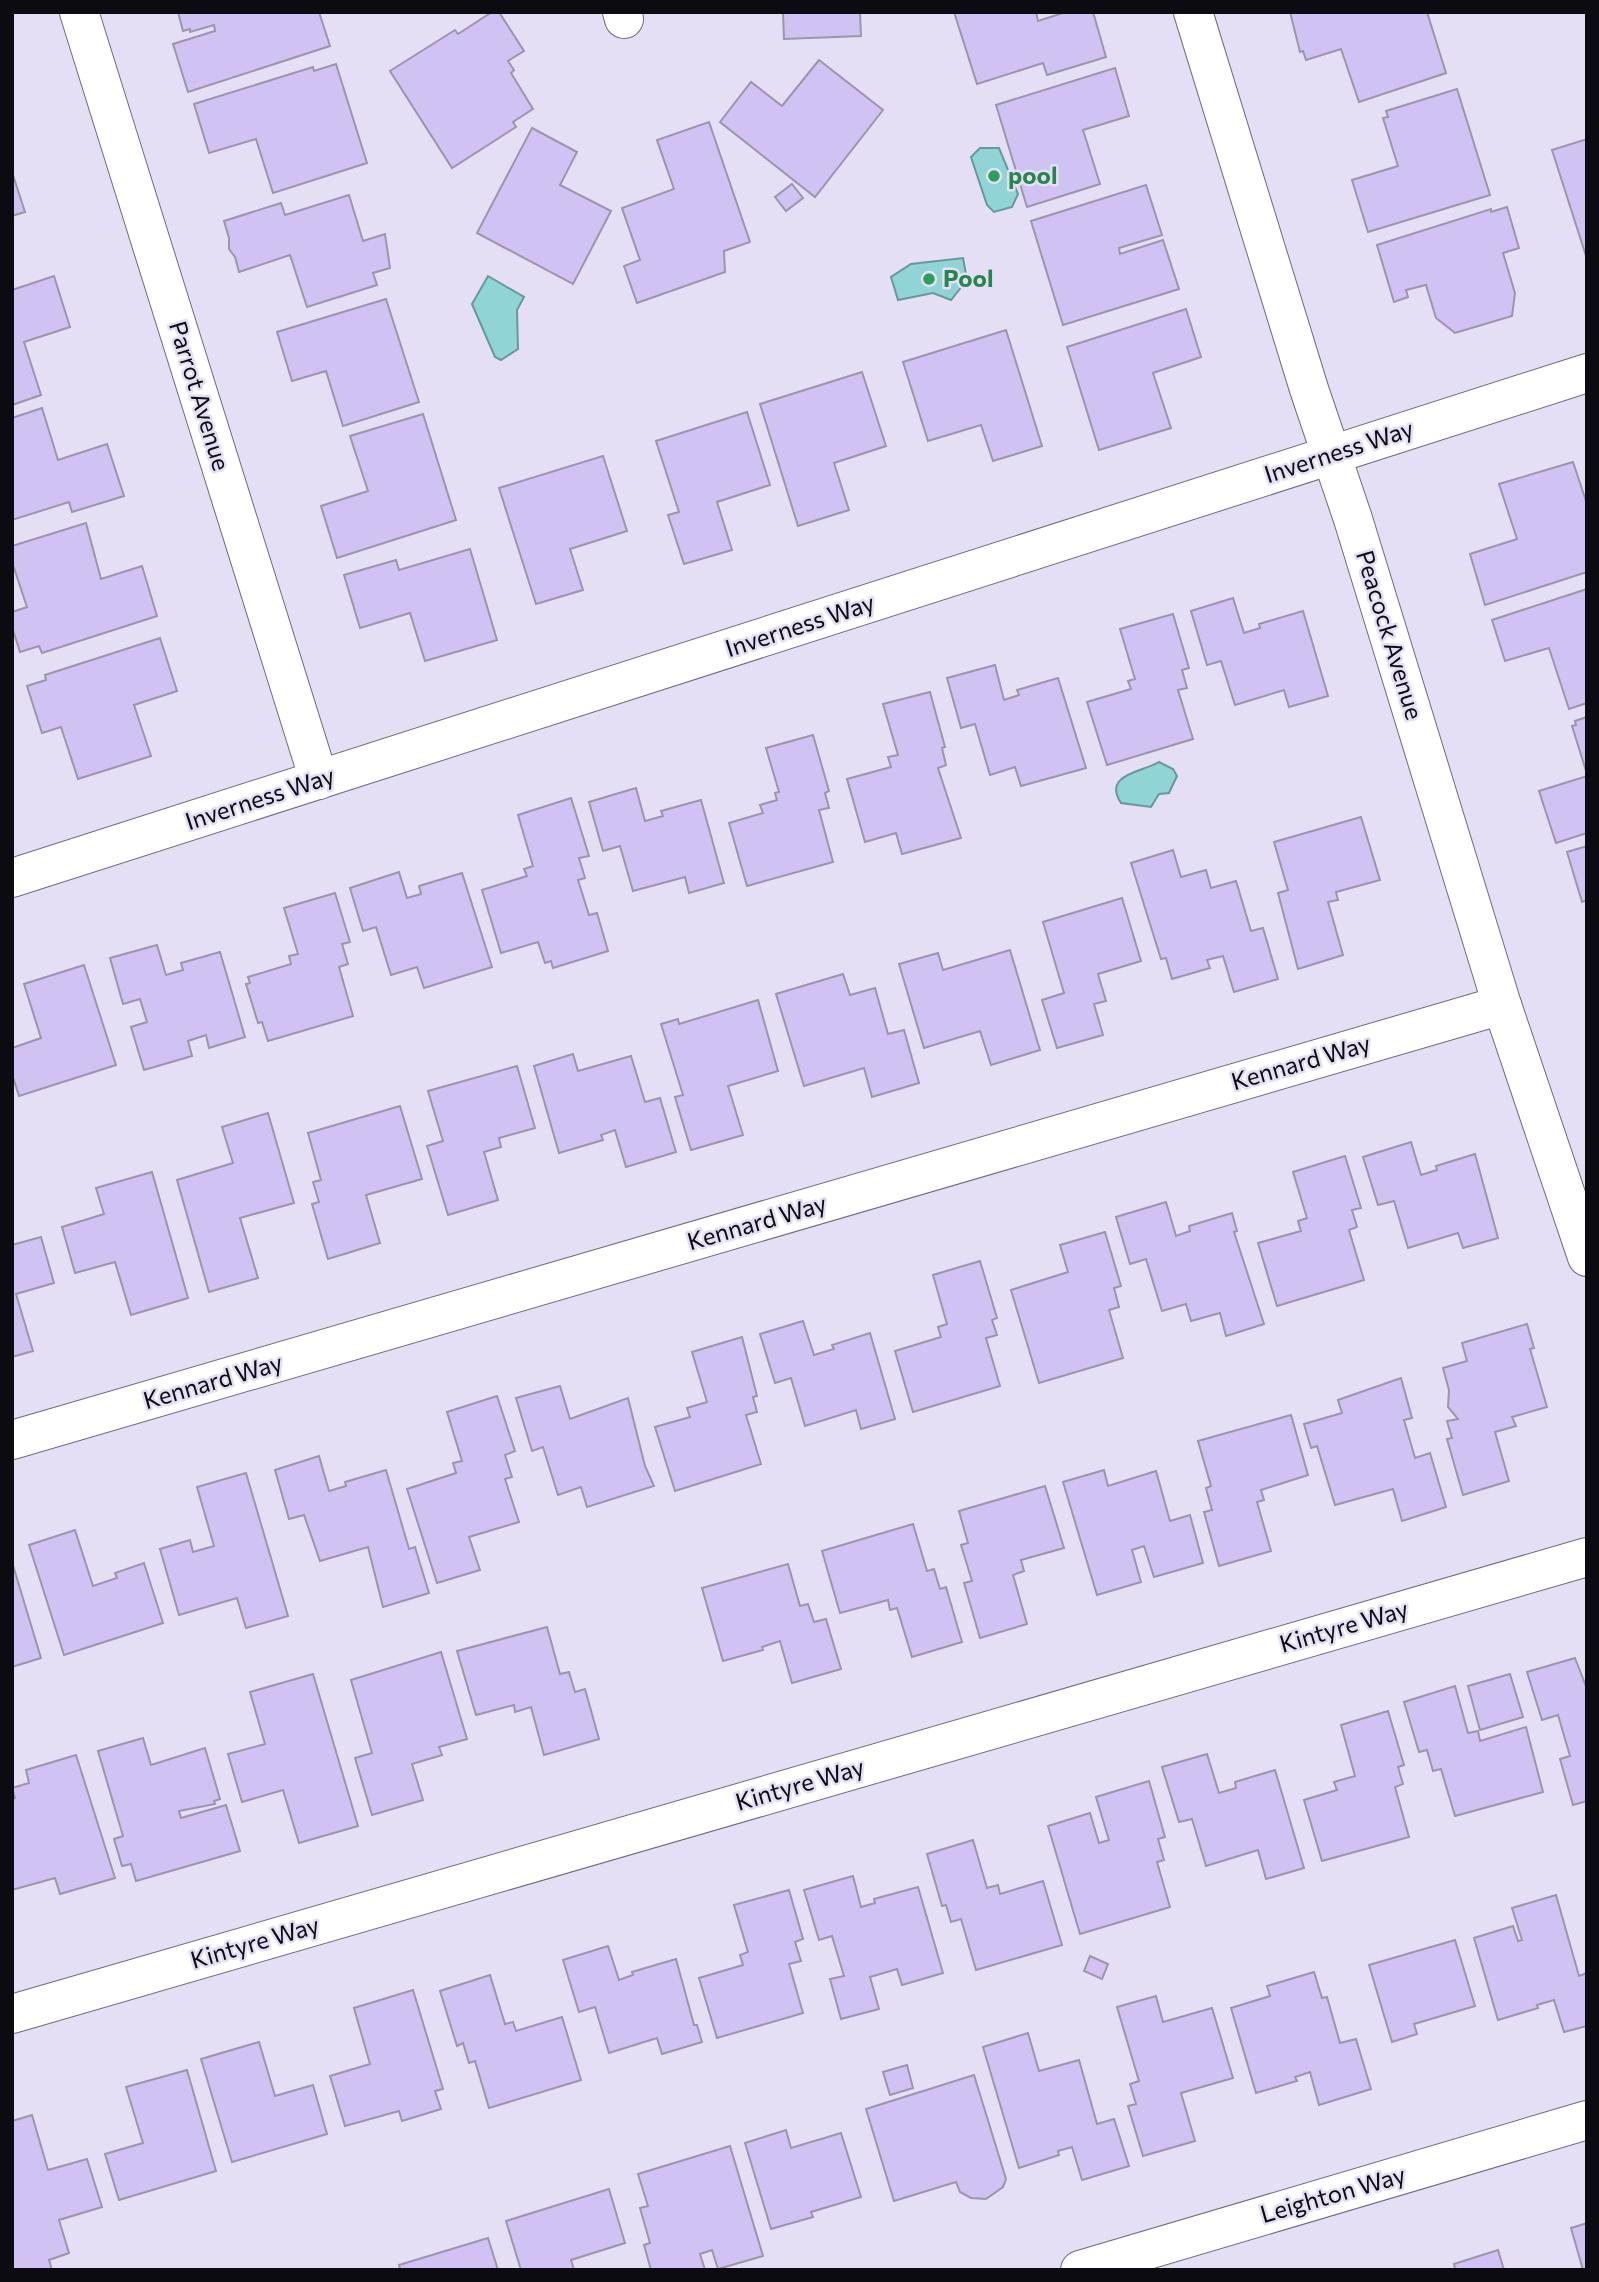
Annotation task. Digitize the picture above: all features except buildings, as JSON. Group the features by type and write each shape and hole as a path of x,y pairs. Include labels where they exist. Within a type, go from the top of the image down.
{"street":[{"name":"Parrot Avenue","path":"79,12 319,780"},
{"name":"Peacock Avenue","path":"1193,12 1502,1005 1587,1257"},
{"name":"Inverness Way","path":"12,878 1587,373"},
{"name":"Kennard Way","path":"12,1440 1502,1005"},
{"name":"Kintyre Way","path":"12,2014 1587,1557"},
{"name":"Leighton Way","path":"1080,2270 1587,2120"}],"shaded area":[{"name":"pool","path":"980,148 999,148 1018,194 1012,207 994,212 987,205 971,157"},
{"name":"Pool","path":"963,258 967,280 951,300 933,293 898,300 891,277 911,264"},
{"path":"488,276 524,297 517,310 518,349 501,360 495,357 472,304"},
{"path":"1159,762 1173,769 1177,776 1169,793 1159,794 1151,807 1121,803 1117,793 1120,780"}],"place":[{"name":"pool","path":"994,176"},
{"name":"Pool","path":"929,279"}]}
